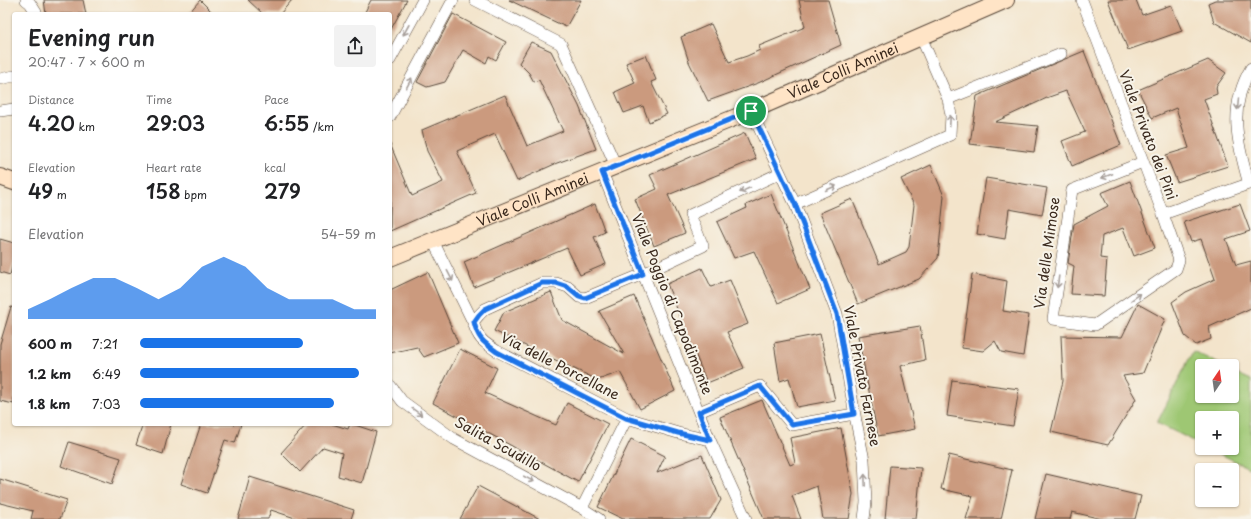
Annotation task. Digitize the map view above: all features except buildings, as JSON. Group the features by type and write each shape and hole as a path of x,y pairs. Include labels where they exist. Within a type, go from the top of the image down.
{"main road":[{"name":"Viale Colli Aminei","path":"392,257 751,111 1006,0"},
{"path":"0,177 12,181"}],"street":[{"path":"26,0 30,3 36,12"},
{"path":"392,56 423,0"},
{"path":"392,113 454,0"},
{"name":"Viale Poggio di Capodimonte","path":"475,0 561,44 609,169 643,274 710,440 745,516"},
{"name":"Viale Privato dei Pini","path":"1082,0 1162,214 1250,183"},
{"path":"795,204 950,135 951,115 948,99 921,38"},
{"path":"948,99 1061,54"},
{"path":"1250,183 1240,154 1236,126 1238,97 1251,68"},
{"path":"0,79 12,76"},
{"path":"0,111 12,109"},
{"name":"Viale Privato Farnese","path":"751,111 795,204 837,314 854,414 864,460 866,502 864,519"},
{"name":"Via delle Mimose","path":"1143,162 1072,190 1053,319 1095,325 1176,269 1179,260 1162,214"},
{"path":"474,322 485,309 542,283 556,283 568,287 579,296 585,298 643,274 703,246 690,215 780,173"},
{"name":"Via delle Porcellane","path":"433,241 474,322 476,333 482,341 497,352 626,418 678,433 710,440"},
{"path":"699,412 760,386 792,425 854,414"},
{"name":"Salita Scudillo","path":"392,388 402,401 454,439 582,508 599,519"},
{"path":"392,398 402,401"},
{"path":"582,508 626,418"}],"green space":[{"path":"1193,351 1209,359 1195,359 1195,403 1239,403 1239,374 1251,380 1251,469 1222,455 1239,455 1239,411 1195,411 1195,442 1157,423"}],"route":[{"path":"751,111 795,204 837,314 854,414 792,425 760,386 699,412 710,440 678,433 626,418 497,352 482,341 476,333 474,322 485,309 542,283 556,283 568,287 579,296 585,298 643,274 602,172 751,111"}]}
